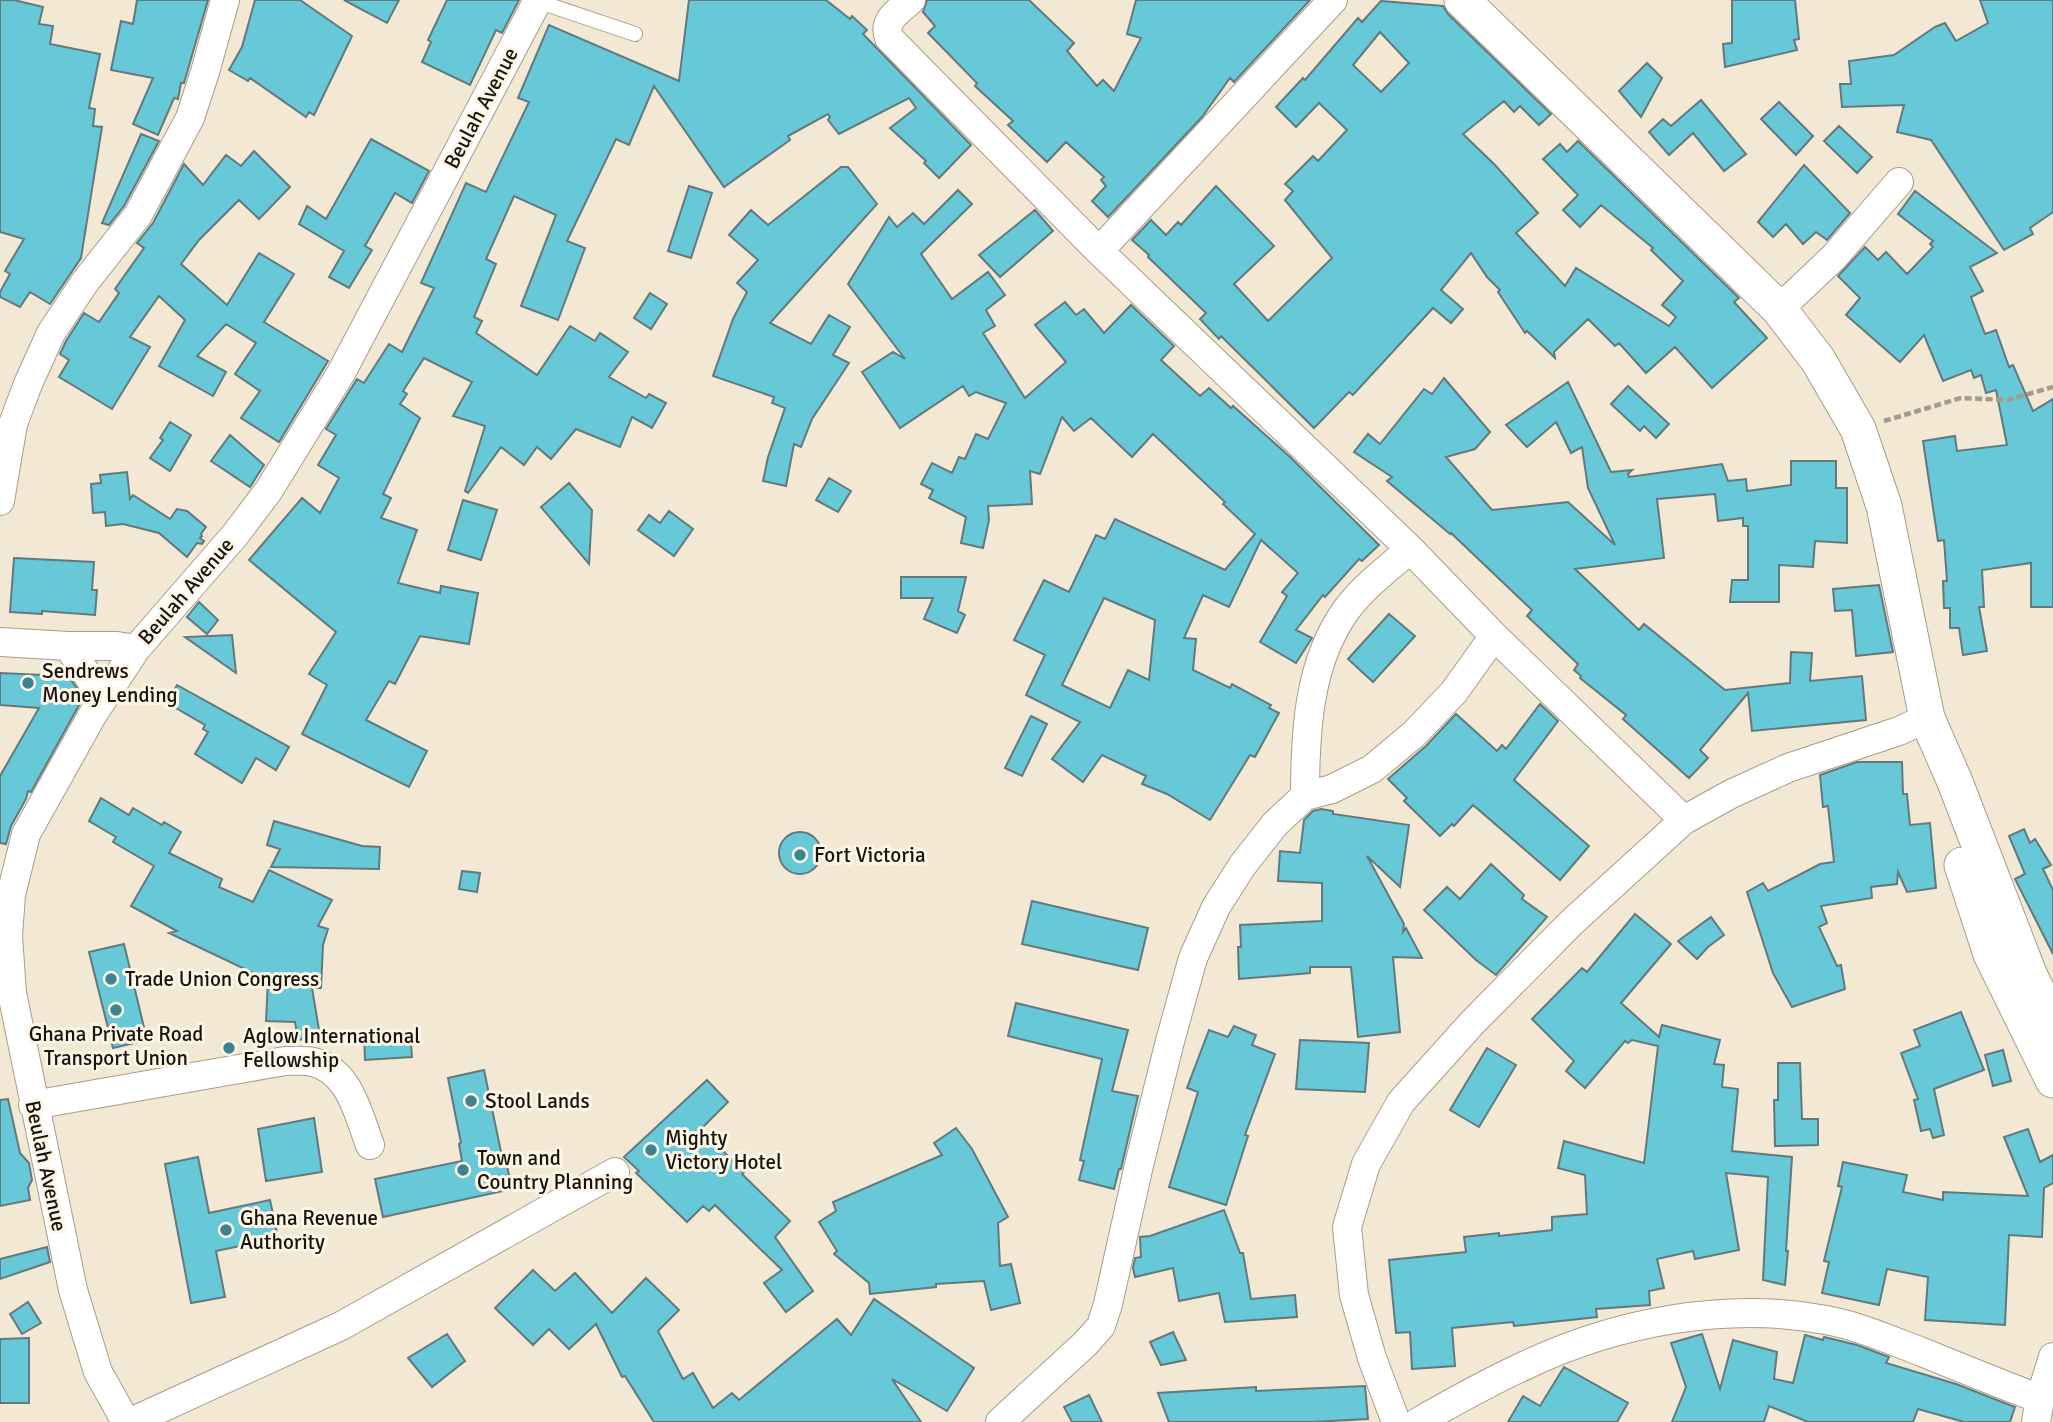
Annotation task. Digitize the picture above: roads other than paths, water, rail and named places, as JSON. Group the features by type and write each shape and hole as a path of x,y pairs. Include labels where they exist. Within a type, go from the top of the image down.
{"street":[{"path":"0,501 13,424 28,384 51,333 85,282 138,215 190,118 225,0"},
{"path":"911,0 889,19 889,38 1099,251 1410,549 1494,636 1684,820"},
{"path":"1099,251 1333,0"},
{"path":"1462,0 1779,309 1818,360 1857,429 1884,506 1932,730 1944,801 1991,954 2053,1080"},
{"name":"Beulah Avenue","path":"129,1422 98,1372 73,1290 12,993 8,936 11,895 26,834 103,698 136,649 235,535 269,491 341,373 538,1"},
{"path":"1779,309 1833,257 1899,182"},
{"path":"1305,796 1309,710 1317,673 1331,637 1347,609 1366,587 1410,549"},
{"path":"1000,1422 1101,1326 1193,958 1216,907 1242,866 1275,824 1305,796 1332,789 1372,769 1414,734 1454,692 1494,636"},
{"path":"0,642 136,649"},
{"path":"68,646 103,698"},
{"path":"1396,1422 1372,1357 1354,1295 1347,1227 1366,1164 1401,1102 1473,1022 1572,922 1684,820 1731,794 1788,768 1899,731 1932,730"},
{"path":"1932,730 2014,938 2053,1024"},
{"path":"33,1105 285,1061 312,1062 330,1069 345,1082 370,1145"},
{"path":"129,1422 341,1326 615,1172"},
{"path":"1418,1422 1527,1364 1606,1335 1668,1321 1718,1314 1769,1313 1826,1320 1864,1330 2038,1411 2053,1357"}],"lane":[{"path":"538,1 635,34"}],"place":[{"name":"Sendrews Money Lending","path":"28,683"},
{"name":"Fort Victoria","path":"800,855"},
{"name":"Trade Union Congress","path":"111,979"},
{"name":"Ghana Private Road Transport Union","path":"116,1010"},
{"name":"Aglow International Fellowship","path":"229,1048"},
{"name":"Stool Lands","path":"471,1101"},
{"name":"Mighty Victory Hotel","path":"651,1150"},
{"name":"Town and Country Planning","path":"463,1170"},
{"name":"Ghana Revenue Authority","path":"226,1230"}]}
